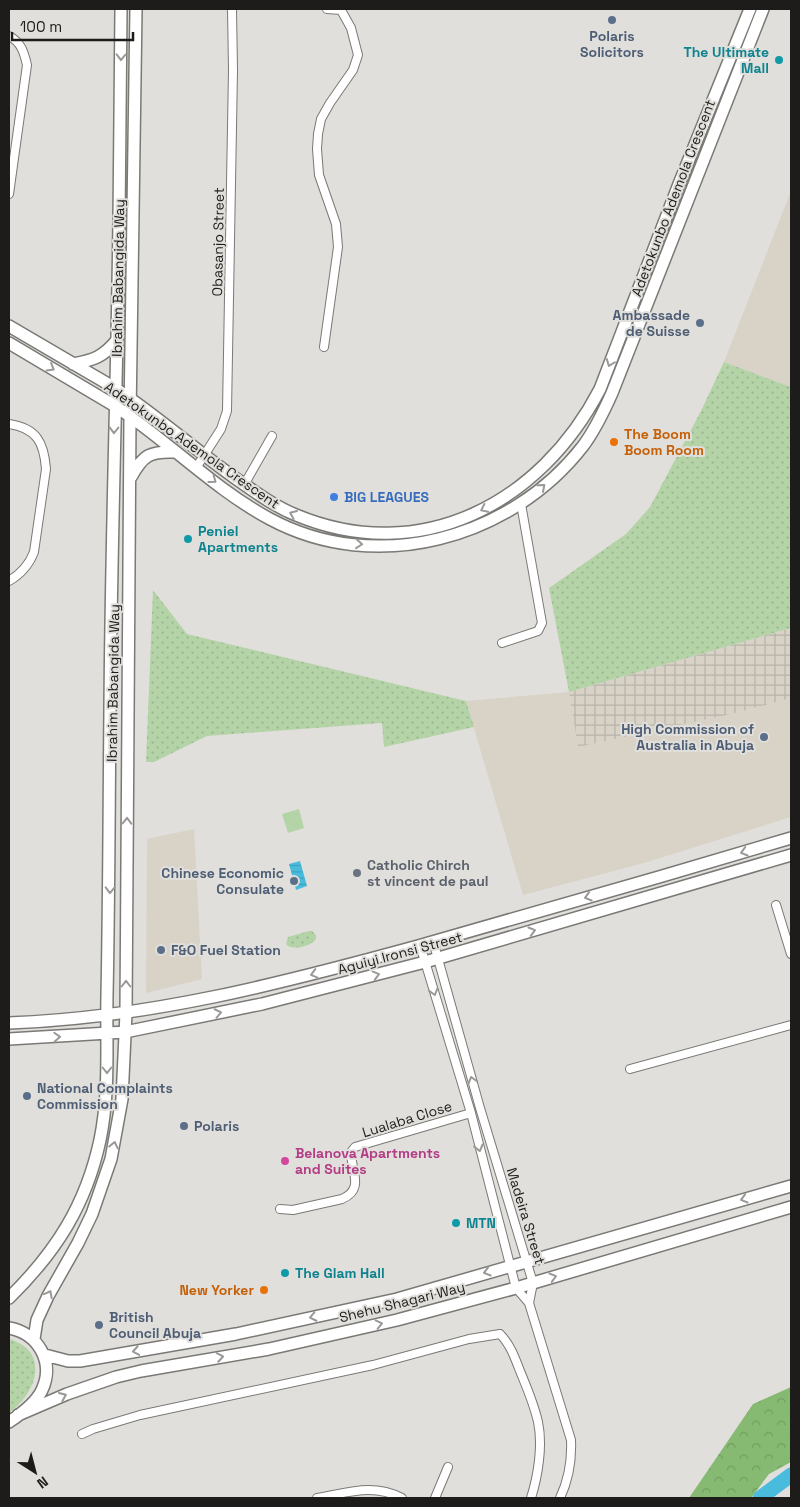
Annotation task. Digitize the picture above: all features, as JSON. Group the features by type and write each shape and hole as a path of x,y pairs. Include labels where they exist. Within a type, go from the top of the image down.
{"main road":[{"name":"Ibrahim Babangida Way","path":"9,1298 40,1265 62,1235 80,1200 100,1139 106,1107 121,9"},
{"name":"Ibrahim Babangida Way","path":"34,1339 37,1320 92,1214 111,1158 122,1099 126,1013 130,416 132,399 136,9"},
{"name":"Adetokunbo Ademola Crescent","path":"9,326 132,399 204,456 276,506 314,522 369,533 408,532 446,524 486,508 526,483 544,468 570,439 600,389 679,184 750,9"},
{"name":"Adetokunbo Ademola Crescent","path":"9,343 115,406 253,509 271,520 296,531 355,544 394,546 440,539 481,525 521,504 553,478 583,446 604,410 650,299 763,9"},
{"path":"73,364 99,358 110,350 117,340"},
{"path":"130,479 138,465 151,454 176,452"},
{"name":"Aguiyi Ironsi Street","path":"9,1023 44,1022 126,1013 258,988 420,945 791,838"},
{"name":"Aguiyi Ironsi Street","path":"9,1039 125,1032 290,998 425,962 791,855"},
{"name":"Shehu Shagari Way","path":"45,1356 68,1361 80,1361 236,1334 397,1299 527,1260 791,1186"},
{"name":"Shehu Shagari Way","path":"14,1419 93,1384 141,1371 268,1349 397,1320 516,1288 791,1207"},
{"path":"9,1328 34,1339 45,1356 46,1377 42,1390 34,1402 14,1419"}],"street":[{"name":"Obasanjo Street","path":"196,468 222,428 228,411 234,70 232,9"},
{"path":"324,347 338,247 336,224 319,175 318,134 321,119 353,70 358,55 351,28 343,9 327,9"},
{"path":"9,36 20,45 27,64 9,194"},
{"path":"9,424 27,429 37,437 42,445 46,469 34,552 30,562 23,571 9,581"},
{"path":"244,484 272,436"},
{"path":"502,643 538,631 542,623 521,504"},
{"path":"776,904 791,954"},
{"name":"Madeira Street","path":"433,941 527,1260 533,1283 529,1304 571,1440 572,1458 560,1498"},
{"path":"420,945 470,1113 509,1266 516,1288 529,1304"},
{"path":"630,1069 791,1025"},
{"name":"Lualaba Close","path":"280,1209 293,1210 349,1196 354,1191 356,1184 351,1158 351,1152 355,1147 470,1113"},
{"path":"82,1434 140,1415 373,1365 469,1340 500,1334 512,1352 530,1396 538,1423 538,1464 531,1498"},
{"path":"434,1498 448,1467"},
{"path":"317,1498 361,1489 382,1490 402,1498"}],"shaded area":[{"path":"791,191 791,387 724,362"},
{"path":"791,628 791,698 736,713 578,747 569,692"},
{"path":"569,692 578,747 736,713 791,698 791,817 644,863 523,895 466,701"},
{"path":"194,829 202,979 146,993 147,839"}],"green space":[{"path":"724,362 791,387 791,628 569,692 549,588 626,534 650,507 701,411"},
{"path":"153,590 187,634 466,701 474,727 384,747 382,723 207,736 154,762 146,762"},
{"path":"299,809 304,828 288,833 282,814"},
{"path":"309,931 316,935 316,939 311,944 295,948 286,944 288,937"},
{"path":"9,1339 22,1345 31,1353 35,1362 35,1373 27,1395 9,1413"},
{"path":"791,1387 791,1462 769,1474 751,1498 689,1498 753,1404"}],"water":[{"path":"300,861 307,886 296,890 289,864"}],"waterway":[{"path":"760,1498 791,1475"}],"place":[{"name":"Polaris Solicitors","path":"612,20"},
{"name":"The Ultimate Mall","path":"779,60"},
{"name":"Ambassade de Suisse","path":"700,323"},
{"name":"The Boom Boom Room","path":"614,442"},
{"name":"BIG LEAGUES","path":"334,497"},
{"name":"Peniel Apartments","path":"188,539"},
{"name":"High Commission of Australia in Abuja","path":"764,737"},
{"name":"Catholic Chirch st vincent de paul","path":"357,873"},
{"name":"Chinese Economic Consulate","path":"294,881"},
{"name":"F&O Fuel Station","path":"161,950"},
{"name":"National Complaints Commission","path":"27,1096"},
{"name":"Polaris","path":"184,1126"},
{"name":"Belanova Apartments and Suites","path":"285,1161"},
{"name":"MTN","path":"456,1223"},
{"name":"The Glam Hall","path":"285,1273"},
{"name":"New Yorker","path":"264,1290"},
{"name":"British Council Abuja","path":"99,1325"}]}
